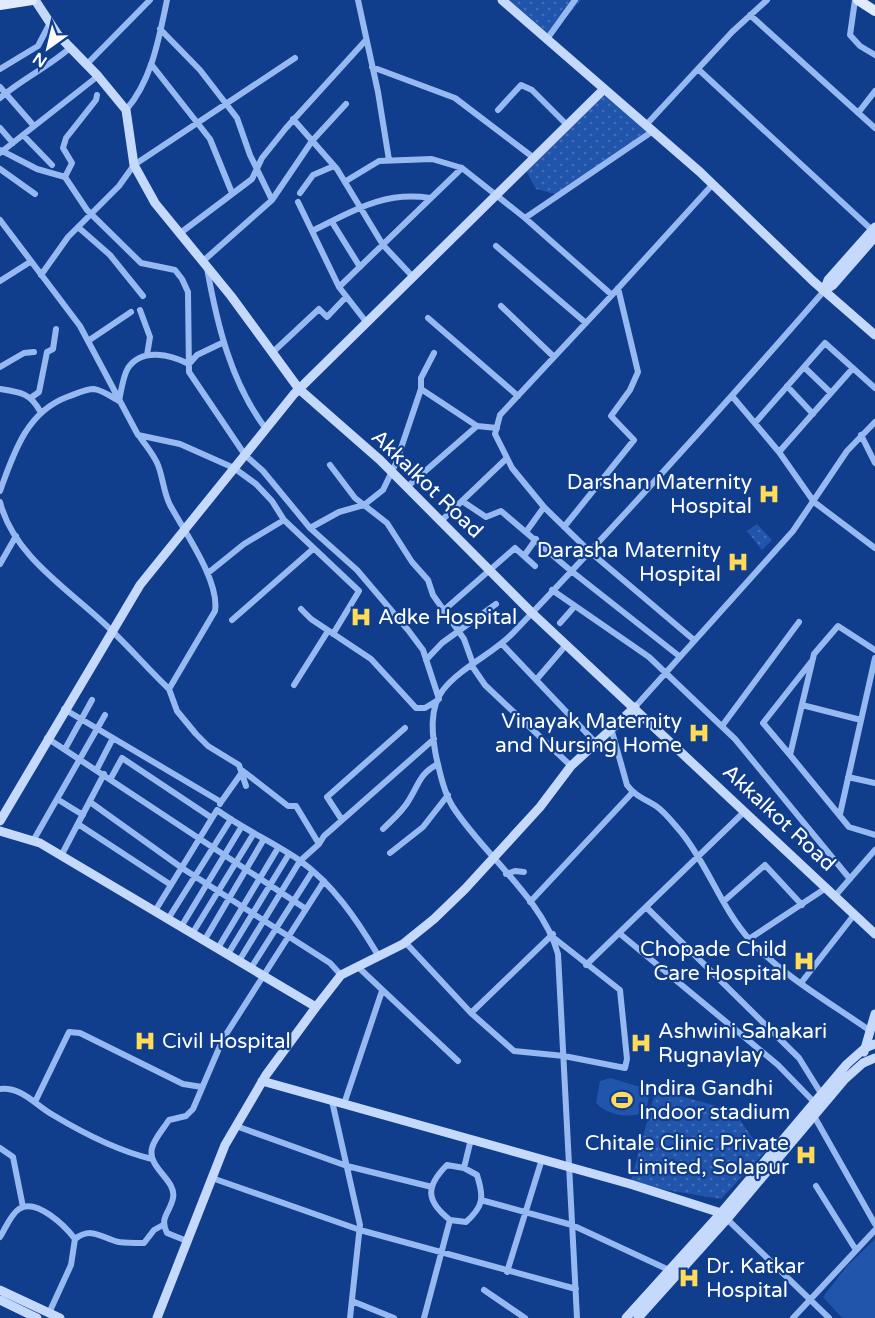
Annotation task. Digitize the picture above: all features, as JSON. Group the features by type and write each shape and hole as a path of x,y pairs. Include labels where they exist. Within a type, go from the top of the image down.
{"main road":[{"path":"0,5 34,0"},
{"path":"856,0 875,11"}],"street":[{"path":"34,0 70,48 98,76 126,110 137,97 151,64 167,0"},
{"path":"87,64 150,0"},
{"path":"358,0 389,160"},
{"path":"502,0 713,184 824,291 875,335"},
{"path":"547,39 575,0"},
{"path":"525,218 650,128 698,69 767,0"},
{"path":"856,0 850,35 875,55"},
{"path":"750,15 875,128"},
{"path":"0,69 38,46 50,24"},
{"path":"160,29 200,70 237,118 258,172 272,200"},
{"path":"179,235 252,179 258,172 262,158 293,119 366,40"},
{"path":"3,96 23,80 50,66 70,48"},
{"path":"41,275 78,227 92,216 134,165 295,58"},
{"path":"151,64 210,139 232,193"},
{"path":"372,67 455,98 534,158"},
{"path":"405,942 471,1013 514,1052 564,1056 625,1068 620,990 586,965 553,936 530,902 452,806 438,764 434,739 435,707 443,690 472,665 502,644 732,396 824,291 828,279 874,231 698,69"},
{"path":"98,76 1,152 37,169 65,177 92,216 141,263 175,270 188,292 189,372 245,455 263,471 310,528 357,570 408,630 423,650 439,699"},
{"path":"498,110 521,85 532,90 567,125"},
{"path":"0,87 3,96 34,126"},
{"path":"0,820 64,709 140,585 299,389 604,89"},
{"path":"858,113 875,91"},
{"path":"65,177 72,163 63,148 66,138 96,100 97,95"},
{"path":"266,429 253,412 224,342 216,319 205,265 272,200 312,141 346,104"},
{"name":"Akkalkot Road","path":"126,110 134,165 155,203 273,352 299,389 393,473 531,612 875,934"},
{"path":"293,119 334,166 383,244 413,277"},
{"path":"0,128 13,143"},
{"path":"23,135 52,165"},
{"path":"345,181 379,160 432,159 462,168 497,194 612,295"},
{"path":"300,193 313,175 334,166"},
{"path":"339,287 462,168"},
{"path":"0,169 35,194"},
{"path":"694,640 589,551 543,507 512,468 495,434 500,415 713,184"},
{"path":"312,231 372,202 407,195 430,198"},
{"path":"298,202 339,287 367,322"},
{"path":"0,220 80,326 138,435 157,463 170,505 180,518 183,531 208,573 217,599 215,611 170,689"},
{"path":"332,222 360,267"},
{"path":"78,227 110,255 143,296"},
{"path":"496,246 586,323"},
{"path":"0,281 30,262"},
{"path":"564,527 634,440 611,416 630,390 638,372 618,288"},
{"path":"273,352 318,309 327,317 346,297"},
{"path":"501,306 554,357"},
{"path":"140,310 150,337 147,355"},
{"path":"88,341 131,312"},
{"path":"428,318 518,396"},
{"path":"32,398 39,392 48,352 53,349 56,329"},
{"path":"189,364 197,355 224,342"},
{"path":"755,423 825,343 875,388"},
{"path":"0,367 24,353 34,352"},
{"path":"310,528 339,512 364,506 383,490 393,473 421,389 421,378 434,353"},
{"path":"119,401 128,368 147,355 173,356 189,364"},
{"path":"804,367 831,393"},
{"path":"779,452 853,368"},
{"path":"787,386 813,414"},
{"path":"0,389 24,392 32,398 40,411"},
{"path":"0,490 28,426 40,411 58,400 85,390 96,389 119,401"},
{"path":"421,389 477,426 497,428"},
{"path":"732,396 779,452 814,502 875,548"},
{"path":"157,1318 212,1178 236,1126 262,1081 341,975 405,942 465,889 540,807 572,766 635,707 794,531 861,435 875,422"},
{"path":"407,488 477,426"},
{"path":"138,435 180,444 234,468 256,484 272,501 284,520 359,591 294,685"},
{"path":"861,435 875,463"},
{"path":"441,521 507,458"},
{"path":"330,465 355,498 393,532 412,562 429,580 443,611 464,639 472,665 485,685 572,766"},
{"path":"462,501 486,517 501,511 570,570 679,656"},
{"path":"0,502 3,516 38,563 112,631 138,660 170,689 177,711 196,734 208,746 239,765 243,771 288,806 296,806 319,844"},
{"path":"526,532 543,507"},
{"path":"208,573 244,544 284,520"},
{"path":"0,564 16,536"},
{"path":"524,556 536,539"},
{"path":"443,611 515,548 535,566"},
{"path":"232,620 313,549"},
{"path":"552,590 649,657 722,726 850,879"},
{"path":"426,660 442,643 496,604"},
{"path":"560,623 575,606"},
{"path":"302,609 330,632 371,659 416,708 425,708 439,699"},
{"path":"722,726 799,622"},
{"path":"790,755 814,654 838,626 875,650"},
{"path":"502,644 596,743"},
{"path":"536,680 566,645"},
{"path":"840,814 875,658"},
{"path":"813,660 763,723 849,827 875,835"},
{"path":"65,748 92,700"},
{"path":"802,705 861,720"},
{"path":"64,709 221,802"},
{"path":"33,841 105,715"},
{"path":"342,819 327,797 405,728"},
{"path":"611,728 627,785 632,793 658,807 699,855 724,901 749,939 801,983 869,1030"},
{"path":"47,738 306,909"},
{"path":"97,769 113,738"},
{"path":"239,961 300,861 342,819 434,739"},
{"path":"61,856 90,802 122,758 212,818"},
{"path":"383,829 409,801 415,785 426,770 438,764"},
{"path":"243,771 246,786"},
{"path":"155,911 221,802 243,771"},
{"path":"848,777 875,783"},
{"path":"530,902 632,793"},
{"path":"390,853 423,827 448,795"},
{"path":"57,799 83,814"},
{"path":"90,802 182,868 330,963 341,975"},
{"path":"216,810 300,861 324,881 359,923 378,955"},
{"path":"586,965 745,812"},
{"path":"168,919 231,819"},
{"path":"78,824 171,885"},
{"path":"181,927 242,826"},
{"path":"0,831 33,841 61,856 316,1007"},
{"path":"192,933 254,833"},
{"path":"204,941 264,839"},
{"path":"218,948 278,848"},
{"path":"835,896 875,850"},
{"path":"228,954 289,854"},
{"path":"724,901 765,865 802,904"},
{"path":"251,968 312,872"},
{"path":"506,874 524,872"},
{"path":"187,1241 167,1233 163,1225 165,1213 173,1199 172,1190 152,1159 152,1147 169,1120 186,1116 193,1109 223,1039 324,881"},
{"path":"749,939 826,888"},
{"path":"646,907 800,1058 822,1095"},
{"path":"801,983 855,915"},
{"path":"619,933 778,1065 815,1103"},
{"path":"471,1013 553,936"},
{"path":"553,936 558,954 577,1318"},
{"path":"357,966 458,1061"},
{"path":"344,1104 382,991"},
{"path":"863,1064 869,1030 875,1014"},
{"path":"35,1102 69,1032 80,1033 183,1084 202,1087"},
{"path":"638,1318 847,1064 865,1048 875,1044"},
{"path":"626,1318 669,1270 724,1216 844,1080 863,1064 875,1058"},
{"path":"262,1081 570,1167 724,1216 829,1318"},
{"path":"0,1089 23,1093 51,1114 102,1141 152,1159"},
{"path":"332,1101 360,1230 350,1318"},
{"path":"814,1116 875,1224"},
{"path":"236,1126 347,1166 432,1187"},
{"path":"464,1168 471,1139"},
{"path":"0,1148 13,1157 23,1207"},
{"path":"507,1272 542,1159"},
{"path":"447,1165 464,1168 477,1175 483,1194 476,1212 466,1222 450,1220 437,1209 430,1195 434,1178 447,1165"},
{"path":"212,1178 360,1230 576,1289"},
{"path":"816,1186 856,1250"},
{"path":"481,1200 573,1225 669,1270"},
{"path":"0,1237 17,1210 23,1207 39,1209 54,1217 75,1239"},
{"path":"424,1318 450,1220"},
{"path":"49,1313 71,1264 75,1239 84,1232 95,1232 119,1242 144,1243 153,1230 163,1225"},
{"path":"793,1318 875,1230"},
{"path":"0,1290 60,1318"},
{"path":"484,1290 525,1318"},
{"path":"0,1300 37,1318"},
{"path":"352,1301 394,1318"}],"shaded area":[{"path":"509,0 581,0 547,39"},
{"path":"604,89 653,131 559,195 536,189 524,167"},
{"path":"757,524 772,540 762,550 747,531"},
{"name":"Indira Gandhi Indoor stadium","path":"610,1078 644,1088 649,1096 646,1111 634,1115 620,1115 606,1111 596,1103 600,1081"},
{"path":"656,1089 734,1111 757,1145 766,1151 721,1199 630,1184"},
{"path":"875,1239 875,1318 842,1318 823,1297 847,1266"}],"place":[{"name":"Darshan Maternity Hospital","path":"769,494"},
{"name":"Darasha Maternity Hospital","path":"738,562"},
{"name":"Adke Hospital","path":"361,617"},
{"name":"Vinayak Maternity and Nursing Home","path":"699,733"},
{"name":"Chopade Child Care Hospital","path":"804,961"},
{"name":"Civil Hospital","path":"145,1041"},
{"name":"Ashwini Sahakari Rugnaylay","path":"641,1043"},
{"name":"Indira Gandhi Indoor stadium","path":"622,1100"},
{"name":"Chitale Clinic Private Limited, Solapur","path":"806,1155"},
{"name":"Dr. Katkar Hospital","path":"689,1278"}]}
